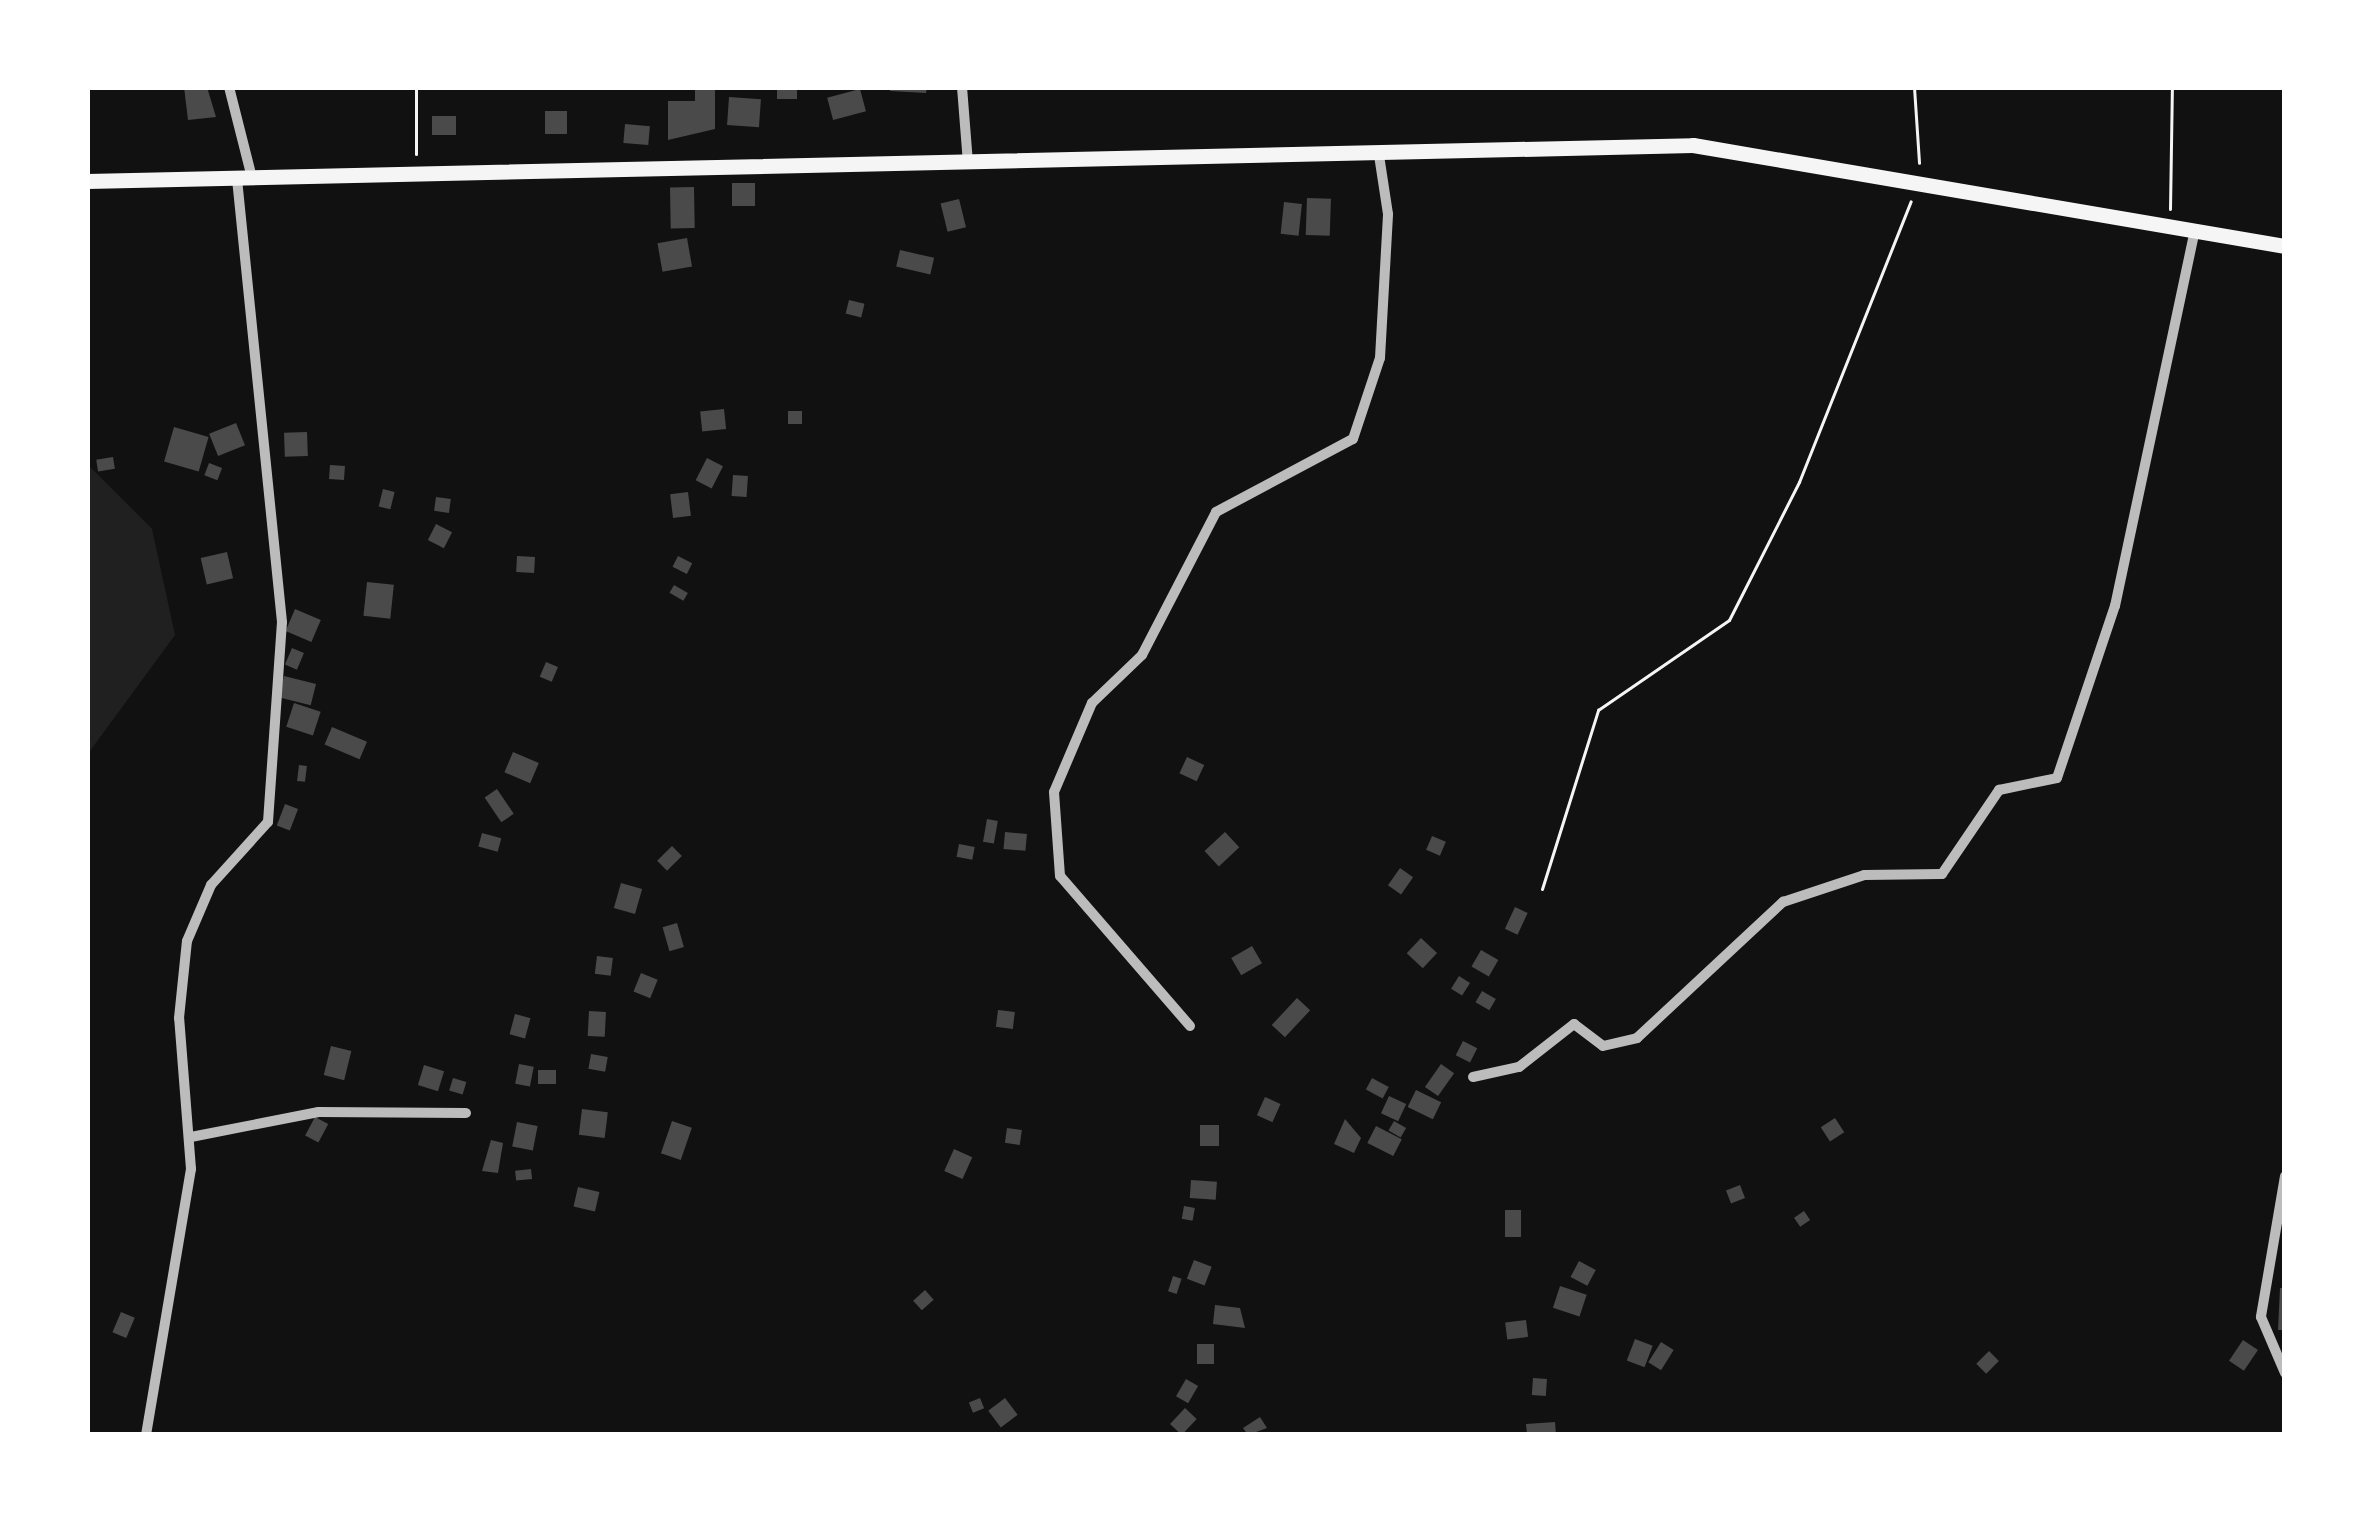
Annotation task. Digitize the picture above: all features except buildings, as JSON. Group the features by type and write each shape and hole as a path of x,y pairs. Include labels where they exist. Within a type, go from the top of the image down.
{"main road":[{"path":"87,181 416,179 1693,145 2285,246"}],"street":[{"path":"146,1435 191,1137 179,1018 187,940 212,885 268,821 281,622 245,178 229,87"},
{"path":"962,87 968,164"},
{"path":"1190,1026 1060,876 1054,792 1092,704 1142,655 1216,512 1353,439 1380,358 1388,214 1379,154"},
{"path":"1473,1077 1519,1067 1574,1024 1603,1046 1637,1038 1783,902 1864,875 1942,874 1999,790 2056,778 2115,606 2194,233"},
{"path":"191,1137 319,1112 466,1113"},
{"path":"2285,1176 2261,1317 2285,1372"}],"path":[{"path":"416,87 416,179"},
{"path":"1542,889 1598,710 1730,620 1799,482 1918,180 1914,87"},
{"path":"2170,229 2172,87"}],"shaded area":[{"path":"87,464 152,529 175,635 87,755"}]}
